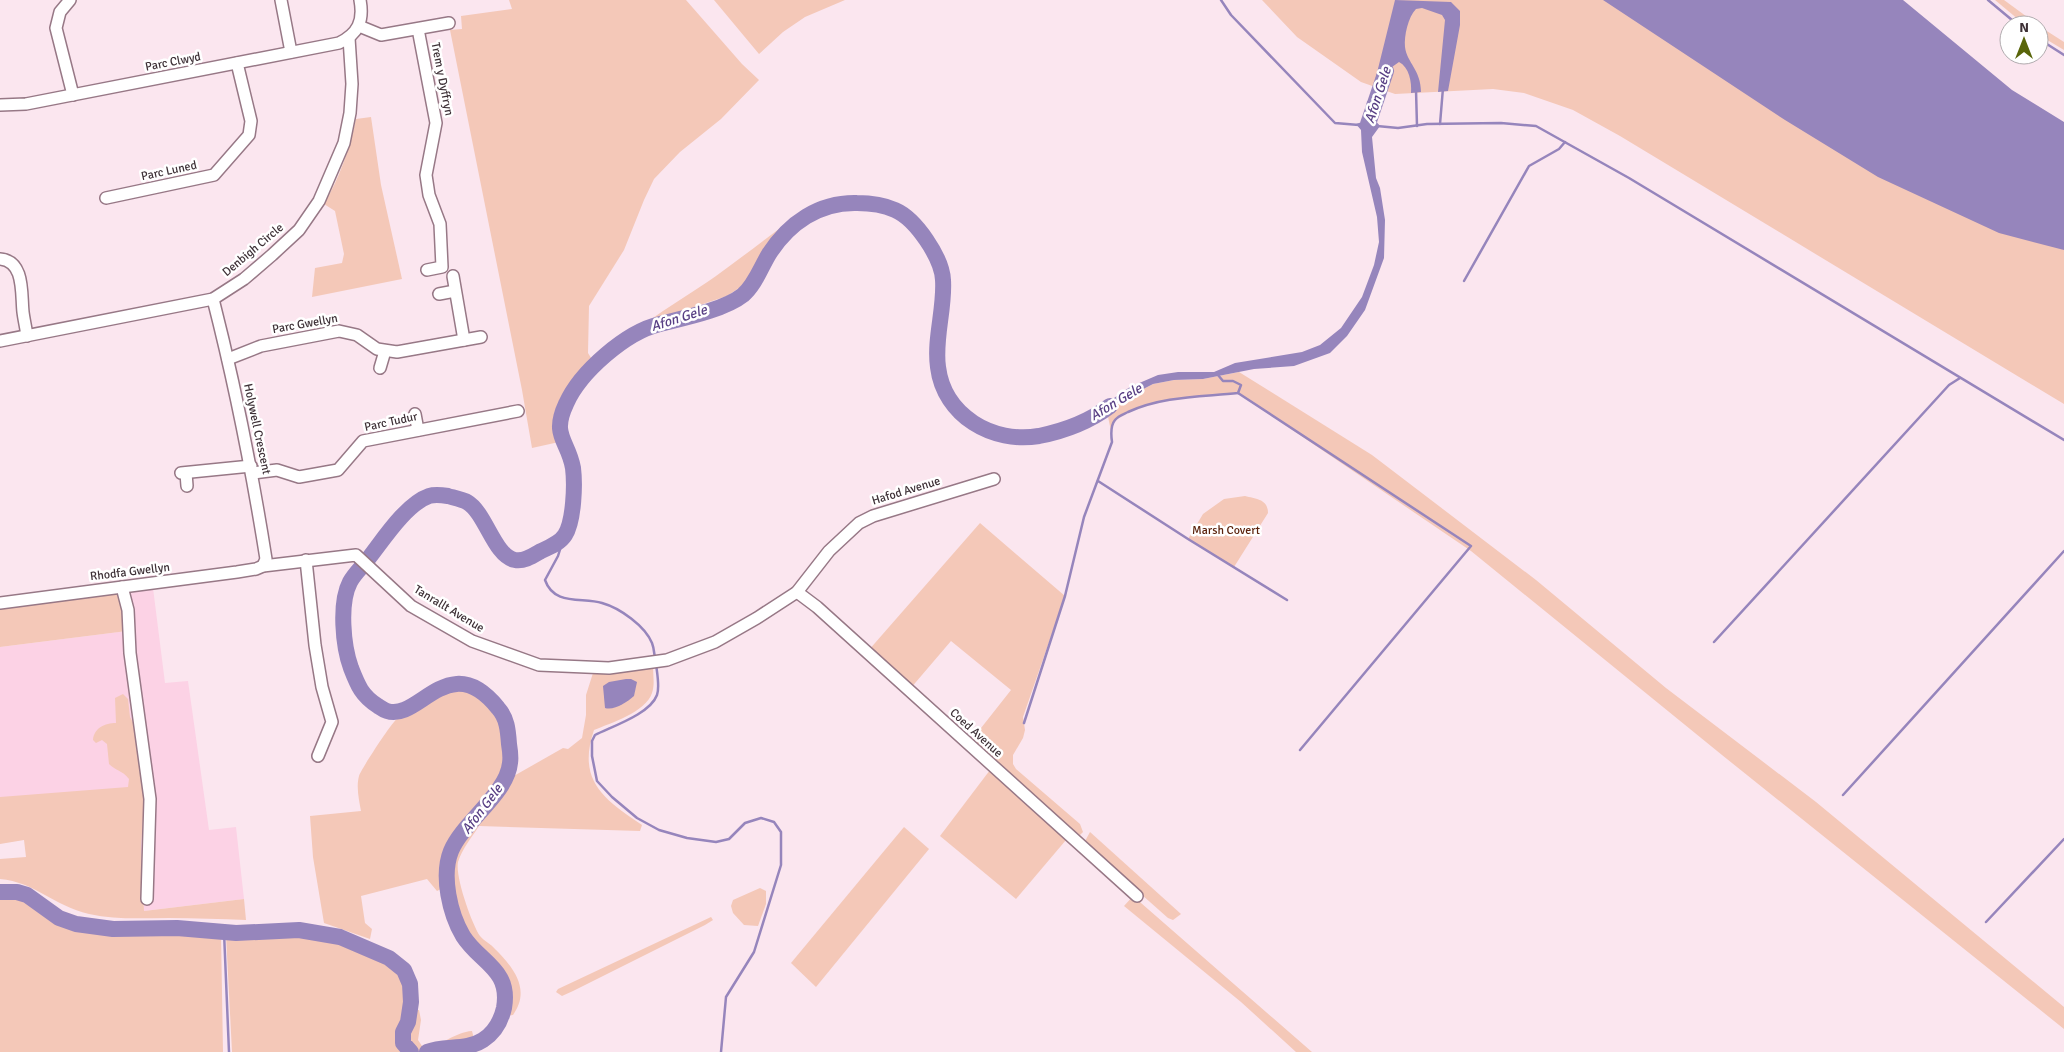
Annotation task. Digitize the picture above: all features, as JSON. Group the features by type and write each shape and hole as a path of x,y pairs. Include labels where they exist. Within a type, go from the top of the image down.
{"street":[{"path":"70,0 60,12 56,28 73,95"},
{"path":"281,0 291,52"},
{"path":"349,38 359,26 361,18 360,0"},
{"name":"Trem y Dyffryn","path":"359,26 381,35 449,23"},
{"name":"Trem y Dyffryn","path":"418,29 436,123 426,175 429,195 440,224 442,266 427,270"},
{"name":"Parc Clwyd","path":"0,105 26,104 73,95 339,43 349,38"},
{"name":"Denbigh Circle","path":"0,341 213,300 244,279 272,255 299,230 319,201 344,143 350,113 352,84 349,38"},
{"path":"237,63 251,121 264,120"},
{"name":"Parc Luned","path":"106,198 214,175 249,135 251,121"},
{"path":"119,183 122,195"},
{"path":"0,259 6,259 13,263 17,270 22,288 27,336"},
{"path":"453,276 464,340"},
{"path":"438,294 455,291"},
{"name":"Holywell Crescent","path":"213,300 252,470 266,559 263,566"},
{"name":"Parc Gwellyn","path":"228,359 261,346 339,331 347,331 357,335 367,343 385,351"},
{"path":"380,368 385,351 397,352 481,337"},
{"name":"Parc Tudur","path":"187,486 184,473 277,470 299,478 338,470 363,441 418,430 501,409 518,411"},
{"path":"415,414 418,430"},
{"name":"Hafod Avenue","path":"797,592 828,551 859,523 873,516 994,478"},
{"name":"Tanrallt Avenue","path":"263,566 356,555 411,606 472,642 540,665 609,668 655,662 715,642 797,592"},
{"path":"306,560 315,645 322,687 332,722 318,756"},
{"name":"Rhodfa Gwellyn","path":"0,603 237,572 263,566"},
{"path":"122,587 128,610 130,653 150,799 146,899"},
{"name":"Coed Avenue","path":"797,592 817,607 1136,896"}],"shaded area":[{"path":"153,588 165,683 188,681 209,830 236,827 244,899 144,911 141,846 144,806 0,799 0,647 127,631 116,593"}],"green space":[{"path":"509,0 686,0 742,64 759,80 721,119 680,152 654,179 624,250 589,306 588,353 593,361 570,386 556,408 554,421 559,442 532,448 450,30 462,29 461,16 512,9"},
{"path":"714,0 845,0 805,17 783,32 759,54"},
{"path":"1262,0 1620,0 2064,210 2064,404 1620,136 1573,110 1524,93 1493,89 1395,94 1361,82 1297,37"},
{"path":"1995,0 2004,0 2024,15 2013,15"},
{"path":"2049,32 2064,42 2064,50 2049,41"},
{"path":"371,117 381,185 402,279 312,297 315,268 342,263 344,254 335,211 324,204 335,184 343,163 356,119"},
{"path":"790,221 765,249 748,280 739,288 727,296 646,323 716,276"},
{"path":"1239,372 1372,455 1536,580 1666,688 1816,802 2064,1007 2064,1029 1471,551 1238,393 1172,399 1141,406 1117,417 1113,422 1111,431 1107,412 1128,397 1153,384 1174,380 1203,379"},
{"name":"Marsh Covert","path":"1245,496 1264,502 1268,513 1234,567 1188,539 1203,514 1224,499"},
{"path":"980,523 1065,596 1023,717 1025,730 1023,738 1013,755 1013,764 1016,769 1080,824 1083,832 1079,836 1075,835 970,742 1011,690 951,641 910,689 868,651"},
{"path":"116,593 123,607 127,631 0,647 0,607"},
{"path":"653,666 652,693 648,700 643,706 627,716 594,730 590,747 589,762 591,775 597,786 605,797 642,825 640,831 479,826 460,857 458,862 459,878 465,900 477,930 480,936 508,964 518,980 520,997 513,1015 505,1016 498,1010 499,986 495,977 457,933 445,906 441,889 437,891 427,879 361,896 365,923 372,929 370,939 324,923 313,857 310,816 361,811 358,789 359,776 375,749 396,720 414,712 450,689 465,688 478,692 489,699 503,721 507,748 506,762 501,777 485,794 494,795 495,797 504,789 512,777 563,748 568,749 582,738 586,715 586,695 593,673 596,670"},
{"path":"123,694 128,699 130,717 136,728 141,770 144,806 141,846 144,911 244,899 246,920 99,916 65,906 24,885 0,879 0,859 26,857 24,840 0,844 0,797 128,787 129,779 109,764 107,744 102,740 96,743 93,740 98,729 108,724 116,723 115,698"},
{"path":"990,770 1066,840 1016,899 940,836"},
{"path":"904,827 929,849 816,987 791,963"},
{"path":"1090,832 1181,914 1173,920 1168,918 1088,847 1084,843"},
{"path":"760,888 766,891 766,904 758,926 744,925 733,913 731,906 733,900"},
{"path":"0,895 17,895 26,898 51,915 72,924 116,930 221,933 223,1052 0,1052"},
{"path":"1133,896 1312,1052 1296,1052 1241,1002 1124,906"},
{"path":"711,917 713,920 705,925 573,991 562,996 556,992 558,989"},
{"path":"290,932 340,939 359,945 391,962 402,974 408,988 404,1010 419,1010 421,1020 418,1040 422,1046 441,1043 459,1034 472,1031 474,1039 470,1052 232,1052 226,935"}],"water":[{"path":"1395,0 1451,2 1460,11 1460,25 1448,91 1438,92 1445,20 1442,15 1422,8 1416,9 1413,12 1407,27 1405,43 1408,58 1419,78 1421,92 1411,93 1409,75 1405,67 1399,62 1392,67 1382,92 1373,89"},
{"path":"1603,0 1903,0 2012,90 2064,122 2064,250 1999,233 1878,177 1785,120"},
{"path":"1367,101 1379,104 1374,119 1380,126 1372,137 1376,178 1380,188 1385,220 1384,258 1365,310 1347,336 1330,353 1294,366 1254,369 1203,379 1174,380 1153,384 1094,417 1065,428 1085,418 1130,387 1158,375 1178,372 1214,372 1235,363 1302,352 1320,345 1341,328 1362,297 1374,265 1379,242 1377,217 1362,152 1361,130 1356,124 1365,121"},
{"path":"626,679 637,682 634,696 616,707 605,708 603,686 609,682"}],"waterway":[{"path":"1221,0 1231,15 1335,123 1359,125"},
{"path":"1988,0 2006,15"},
{"path":"2049,45 2064,55"},
{"name":"Afon Gele","path":"1368,124 1386,71"},
{"path":"1440,124 1443,88"},
{"path":"1416,90 1417,126"},
{"path":"1377,126 1398,128 1427,124 1501,123 1536,126 1629,178 2064,440"},
{"path":"1464,281 1529,166 1559,149 1565,142"},
{"name":"Afon Gele","path":"427,1052 470,1046 483,1040 494,1030 503,1013 505,995 503,984 499,975 470,945 458,927 448,895 447,872 451,851 465,829 501,786 507,774 510,756 505,720 498,708 480,691 464,684 450,685 399,712 382,709 364,694 358,685 348,659 344,637 344,601 354,576 404,514 420,500 429,496 448,496 460,499 474,507 501,551 515,560 529,558 558,543 568,529 574,493 573,468 562,438 560,424 566,404 582,379 606,355 633,335 647,328 715,309 743,295 754,281 769,254 786,233 806,217 830,206 843,204 871,204 895,210 919,230 933,251 942,271 943,280 943,301 937,346 938,367 942,384 950,400 960,412 974,423 988,431 1005,435 1039,436 1076,425 1110,406"},
{"path":"1024,723 1065,596 1084,517 1112,442 1111,431 1113,422 1123,414 1155,403 1182,398 1238,393 1241,385 1233,381 1223,381 1218,375"},
{"path":"1714,642 1949,385 1960,378"},
{"path":"1238,393 1471,546 1300,750"},
{"path":"1098,481 1287,600"},
{"path":"563,540 558,556 545,580 549,588 555,594 562,597 602,603 624,613 638,624 649,637 653,645 655,658"},
{"path":"1843,795 2064,551"},
{"path":"656,664 658,688 653,702 639,714 595,735 592,741 592,756 597,781 612,797 637,818 659,830 687,838 716,842 729,839 745,823 761,818 774,822 781,832 781,865 754,952 726,997 721,1052"},
{"path":"1986,922 2064,839"},
{"name":"Afon Gele","path":"0,892 17,892 27,895 59,918 76,924 113,929 177,928 236,933 299,930 340,937 389,958 404,970 410,984 411,1002 408,1022 403,1032 403,1043 411,1052"},
{"path":"224,932 229,1052"}]}
